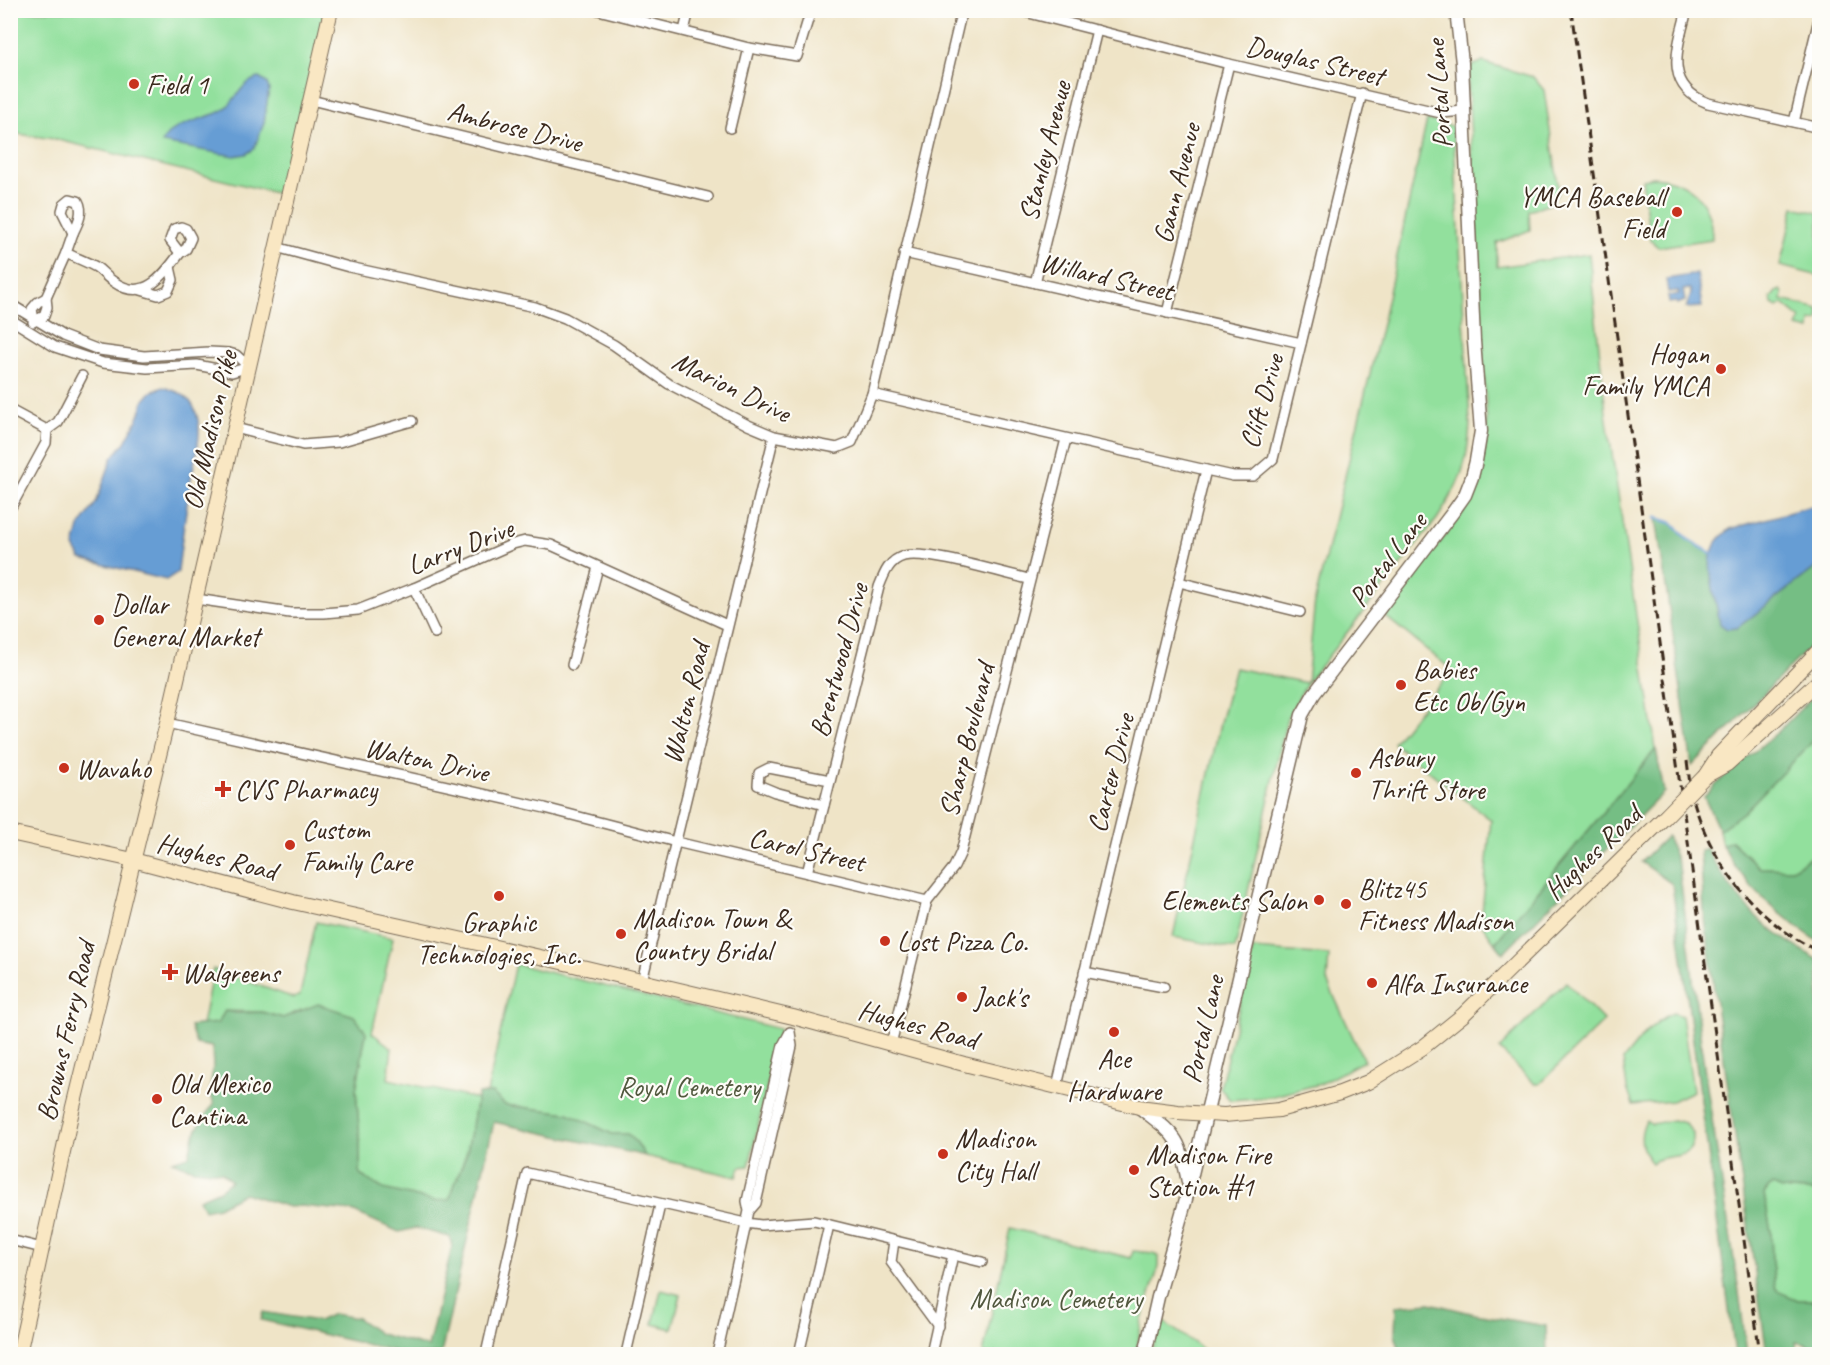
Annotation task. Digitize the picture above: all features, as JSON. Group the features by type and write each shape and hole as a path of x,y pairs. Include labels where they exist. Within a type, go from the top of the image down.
{"main road":[{"name":"Old Madison Pike","path":"133,860 196,599 331,10"},
{"name":"Hughes Road","path":"10,833 133,860 293,902 793,1017 1139,1107 1207,1114 1252,1113 1306,1104 1340,1094 1385,1072 1434,1040 1463,1015 1665,817 1705,776 1718,756 1820,650"},
{"name":"Hughes Road","path":"1705,776 1727,764 1820,680"},
{"name":"Browns Ferry Road","path":"19,1354 91,1027 133,860"}],"street":[{"path":"598,10 749,48 797,56 811,10"},
{"path":"684,31 689,10"},
{"name":"Marion Drive","path":"276,248 349,267 535,307 565,318 614,345 669,384 748,425 774,436 837,448 852,442 872,394 962,10"},
{"name":"Douglas Street","path":"1017,10 1229,64 1440,112 1464,111"},
{"name":"Portal Lane","path":"1145,1354 1207,1114 1302,715 1314,694 1465,495 1476,461 1480,431 1464,111 1456,10"},
{"path":"1687,10 1676,57 1677,74 1685,89 1708,103 1820,128"},
{"path":"1794,122 1820,15"},
{"name":"Stanley Avenue","path":"1035,283 1097,30"},
{"path":"730,128 749,48"},
{"name":"Gann Avenue","path":"1167,313 1229,64"},
{"name":"Clift Drive","path":"872,394 1233,476 1253,476 1273,459 1362,93"},
{"name":"Ambrose Drive","path":"311,100 708,197"},
{"path":"28,330 34,320 44,316 47,307 46,298 66,254 73,232"},
{"path":"141,290 158,279 180,253"},
{"name":"Willard Street","path":"904,253 1300,343"},
{"path":"66,254 96,267 113,282 129,290 141,290 158,295 168,291 173,279 170,267"},
{"path":"10,304 63,336 99,350 144,356 229,353 236,355 249,367"},
{"path":"10,319 63,350 111,365 147,368 197,365 232,372 249,367"},
{"path":"10,509 46,443 47,430 58,422 82,376"},
{"path":"10,410 47,430"},
{"path":"235,428 303,445 339,442 412,421"},
{"name":"Walton Road","path":"642,981 774,436"},
{"name":"Sharp Boulevard","path":"891,1044 927,901 954,867 961,852 1066,439"},
{"name":"Carter Drive","path":"1057,1086 1206,470"},
{"name":"Larry Drive","path":"196,599 290,613 358,610 513,544 525,541 551,545 727,625"},
{"name":"Brentwood Drive","path":"807,873 879,587 888,566 903,556 923,554 1029,579"},
{"path":"572,665 598,567"},
{"path":"1179,582 1300,612"},
{"path":"414,588 435,633"},
{"name":"Walton Drive","path":"167,723 545,808 676,842"},
{"path":"824,805 758,785 759,773 769,768 830,780"},
{"name":"Carol Street","path":"676,842 927,901"},
{"path":"1084,972 1164,987"},
{"path":"717,1354 749,1211 756,1203 765,1142 792,1046 790,1032 793,1017"},
{"path":"1139,1107 1174,1136 1181,1148 1189,1187"},
{"path":"486,1354 527,1173 746,1223 761,1225 814,1221 982,1262"},
{"path":"626,1354 660,1205"},
{"path":"799,1354 829,1225"},
{"path":"10,1240 42,1248"},
{"path":"894,1241 891,1262 938,1326"},
{"path":"931,1354 953,1255"}],"green space":[{"path":"11,11 327,11 298,136 280,194 54,139 11,133"},
{"path":"1483,62 1533,77 1544,90 1559,191 1550,204 1529,211 1530,230 1497,243 1497,267 1589,254 1606,413 1656,749 1495,943 1481,923 1491,820 1393,743 1452,670 1385,616 1465,509 1475,489 1484,459 1487,426 1467,67"},
{"path":"1427,120 1453,126 1470,423 1465,463 1452,495 1437,519 1307,683 1315,600 1382,324"},
{"name":"YMCA Baseball Field","path":"1652,177 1677,182 1696,194 1708,214 1712,239 1658,247 1650,240 1642,179"},
{"path":"1794,207 1819,213 1819,276 1780,266"},
{"path":"1781,290 1782,300 1819,309 1819,320 1811,321 1810,330 1797,327 1801,319 1783,304 1777,307 1772,304 1771,298"},
{"path":"1656,518 1672,523 1687,539 1711,553 1711,570 1720,623 1737,628 1819,565 1819,638 1692,766"},
{"path":"1235,668 1307,683 1287,718 1235,949 1173,937 1221,719"},
{"path":"1819,690 1819,735 1744,812 1719,830 1704,797 1726,775 1779,731"},
{"path":"1819,735 1819,794 1816,805 1820,836 1816,854 1792,869 1760,868 1731,841 1722,845 1719,830 1744,812"},
{"path":"1656,749 1664,792 1503,953 1495,943"},
{"path":"1667,836 1679,867 1705,1074 1747,1354 1735,1354 1672,884 1641,862"},
{"path":"1819,836 1820,942 1764,900 1731,861 1722,845 1731,841 1760,868 1792,869 1816,854"},
{"path":"1706,848 1729,885 1754,914 1783,938 1819,960 1819,1192 1781,1189 1773,1185 1764,1194 1771,1232 1775,1287 1779,1292 1798,1300 1819,1300 1819,1350 1796,1342 1798,1354 1767,1354 1704,911 1700,851"},
{"path":"316,922 393,938 372,1033 392,1048 388,1079 477,1099 467,1152 449,1200 434,1201 383,1189 360,1175 356,1090 366,1033 301,1010 283,1018 262,1012 225,1011 218,1023 202,1025 213,969 294,998 300,995"},
{"path":"1253,949 1329,955 1327,981 1364,1061 1320,1084 1270,1097 1230,1100 1220,1088"},
{"name":"Royal Cemetery","path":"515,964 780,1029 749,1166 740,1167 737,1177 645,1156 628,1134 612,1134 568,1113 505,1105 492,1093 487,1093"},
{"path":"1566,982 1604,1021 1539,1084 1535,1084 1499,1049"},
{"path":"318,1004 354,1016 366,1032 356,1090 360,1175 383,1189 434,1201 449,1200 467,1152 478,1094 492,1093 505,1105 568,1113 612,1134 628,1134 645,1156 494,1122 441,1354 408,1354 261,1320 263,1312 318,1321 333,1314 357,1318 380,1334 428,1347 452,1247 450,1237 416,1228 399,1232 352,1211 289,1207 244,1193 218,1207 204,1210 199,1199 220,1190 231,1181 222,1172 194,1169 172,1161 189,1156 197,1129 204,1116 214,1105 210,1091 213,1067 212,1047 196,1044 190,1026 218,1023 225,1011 262,1012 283,1018"},
{"path":"1673,1013 1682,1016 1693,1091 1672,1101 1633,1105 1627,1088 1623,1060 1651,1027"},
{"path":"1646,1120 1652,1124 1673,1120 1685,1123 1693,1133 1693,1143 1690,1149 1685,1153 1652,1163 1645,1153 1641,1137"},
{"path":"1773,1185 1789,1190 1819,1192 1819,1300 1798,1300 1779,1292 1775,1287 1771,1232 1764,1194"},
{"name":"Madison Cemetery","path":"1010,1228 1131,1258 1133,1251 1154,1253 1159,1257 1159,1266 1142,1320 1136,1354 983,1354"},
{"path":"661,1290 681,1295 672,1329 653,1324"},
{"path":"1430,1303 1475,1314 1546,1326 1547,1354 1401,1354 1395,1335 1396,1306"},
{"path":"1158,1318 1210,1354 1151,1354"}],"water":[{"path":"259,78 267,83 269,89 264,123 254,149 246,154 234,156 162,143 166,136 179,127 222,111 247,83"},
{"path":"1697,274 1702,307 1686,308 1691,294 1690,289 1683,290 1685,301 1677,304 1676,302 1669,303 1668,296 1679,294 1678,291 1668,292 1666,279"},
{"path":"163,387 186,397 195,410 199,428 178,572 166,580 81,559 74,547 79,527 96,503 112,458 125,442 139,416 144,400 151,392"},
{"path":"1819,504 1819,565 1737,628 1727,629 1720,624 1710,568 1712,552 1719,539 1730,529"}],"waterway":[{"path":"1656,518 1672,523 1687,539 1711,553"}],"railway":[{"path":"1571,10 1760,1354"},
{"path":"1687,761 1693,797 1702,826 1726,871 1758,909 1798,940 1820,952"}],"place":[{"name":"Field 1","path":"134,84"},
{"name":"YMCA Baseball Field","path":"1677,212"},
{"name":"Hogan Family YMCA","path":"1721,369"},
{"name":"Dollar General Market","path":"99,620"},
{"name":"Babies Etc Ob/Gyn","path":"1401,685"},
{"name":"Wavaho","path":"64,768"},
{"name":"Asbury Thrift Store","path":"1356,773"},
{"name":"CVS Pharmacy","path":"223,789"},
{"name":"Custom Family Care","path":"290,845"},
{"name":"Graphic Technologies, Inc.","path":"499,896"},
{"name":"Elements Salon","path":"1319,900"},
{"name":"Blitz45 Fitness Madison","path":"1346,904"},
{"name":"Madison Town & Country Bridal","path":"621,934"},
{"name":"Lost Pizza Co.","path":"885,941"},
{"name":"Walgreens","path":"170,972"},
{"name":"Alfa Insurance","path":"1372,983"},
{"name":"Jack's","path":"962,997"},
{"name":"Ace Hardware","path":"1114,1032"},
{"name":"Old Mexico Cantina","path":"157,1099"},
{"name":"Madison City Hall","path":"943,1154"},
{"name":"Madison Fire Station #1","path":"1134,1170"}]}
